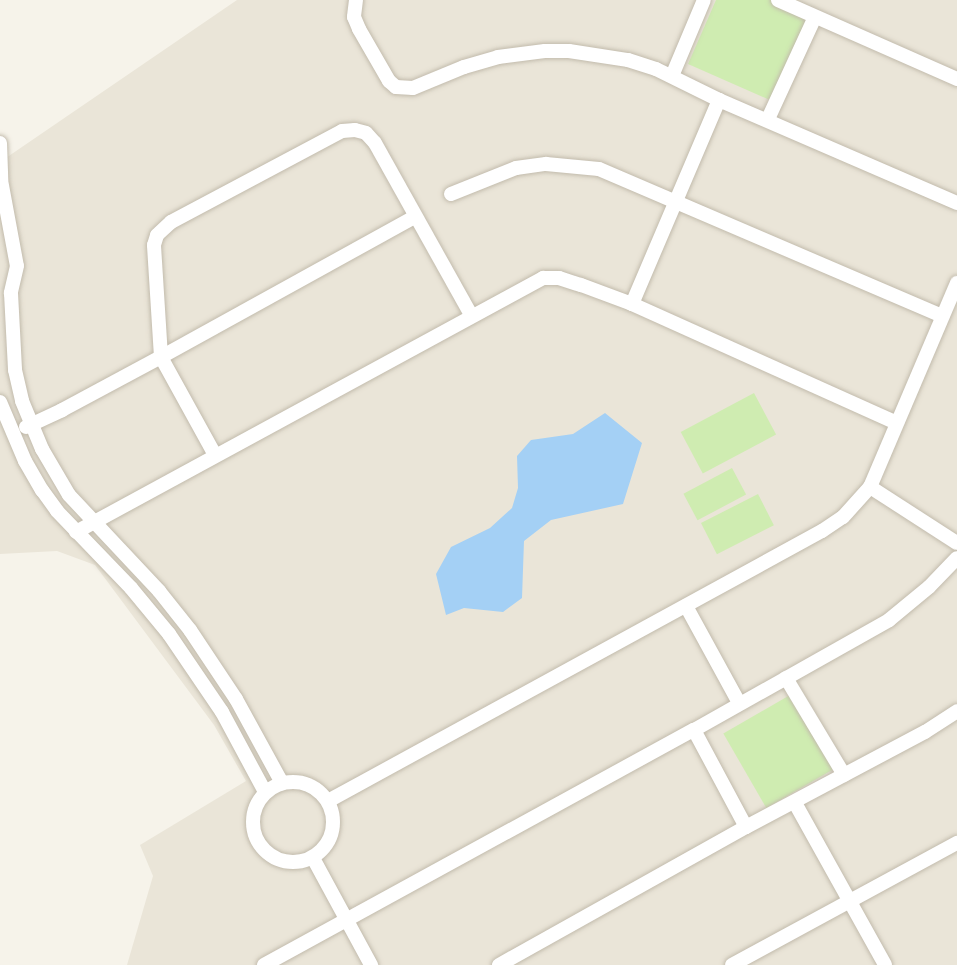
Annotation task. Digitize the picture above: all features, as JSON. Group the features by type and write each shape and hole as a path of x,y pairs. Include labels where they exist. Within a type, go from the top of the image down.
{"street":[{"path":"356,0 354,17 359,29 388,81 404,89 498,57 545,51 569,51 628,60 672,76 719,100 768,119 957,203"},
{"path":"672,76 704,0"},
{"path":"778,0 957,79"},
{"path":"768,119 815,17"},
{"path":"632,304 719,100"},
{"path":"215,455 161,357 154,245 157,234 171,222 342,131 355,130 366,133 375,143 471,315"},
{"path":"0,143 1,180 17,266 6,293 15,370 22,401 32,424 60,484 93,523 159,591 190,630 236,699 282,783"},
{"path":"451,194 491,176 516,168 546,164 599,169 942,316"},
{"path":"13,432 161,357 415,217"},
{"path":"76,532 471,315 543,278 559,278 632,304 897,423"},
{"path":"328,801 822,531 858,503 870,487 957,283"},
{"path":"0,402 42,490 76,532 131,588 169,634 222,712 265,792"},
{"path":"870,487 957,543"},
{"path":"264,965 694,730 889,620 928,587 957,558"},
{"path":"686,606 739,703"},
{"path":"786,678 844,775"},
{"path":"499,965 746,827 925,732 957,711"},
{"path":"694,730 746,827"},
{"path":"296,782 308,785 320,791 328,801 333,826 330,839 313,858 288,863 264,852 257,841 253,822 257,803 265,792 282,783 296,782"},
{"path":"795,803 885,965"},
{"path":"732,965 957,843"},
{"path":"313,858 371,965"}],"shaded area":[{"path":"237,0 957,0 957,965 127,965 153,876 140,845 246,781 214,725 95,565 57,551 0,554 0,162"}],"green space":[{"path":"716,0 774,0 810,15 772,101 688,64"},
{"path":"754,393 776,434 703,473 681,432"},
{"path":"732,468 746,494 698,520 683,494"},
{"path":"758,494 774,525 717,554 701,523"},
{"path":"790,695 833,769 766,808 723,734"}],"water":[{"path":"605,413 642,443 623,504 551,520 524,541 522,598 503,612 464,608 446,615 436,574 451,547 490,528 512,508 518,488 517,456 531,440 573,434"}]}
